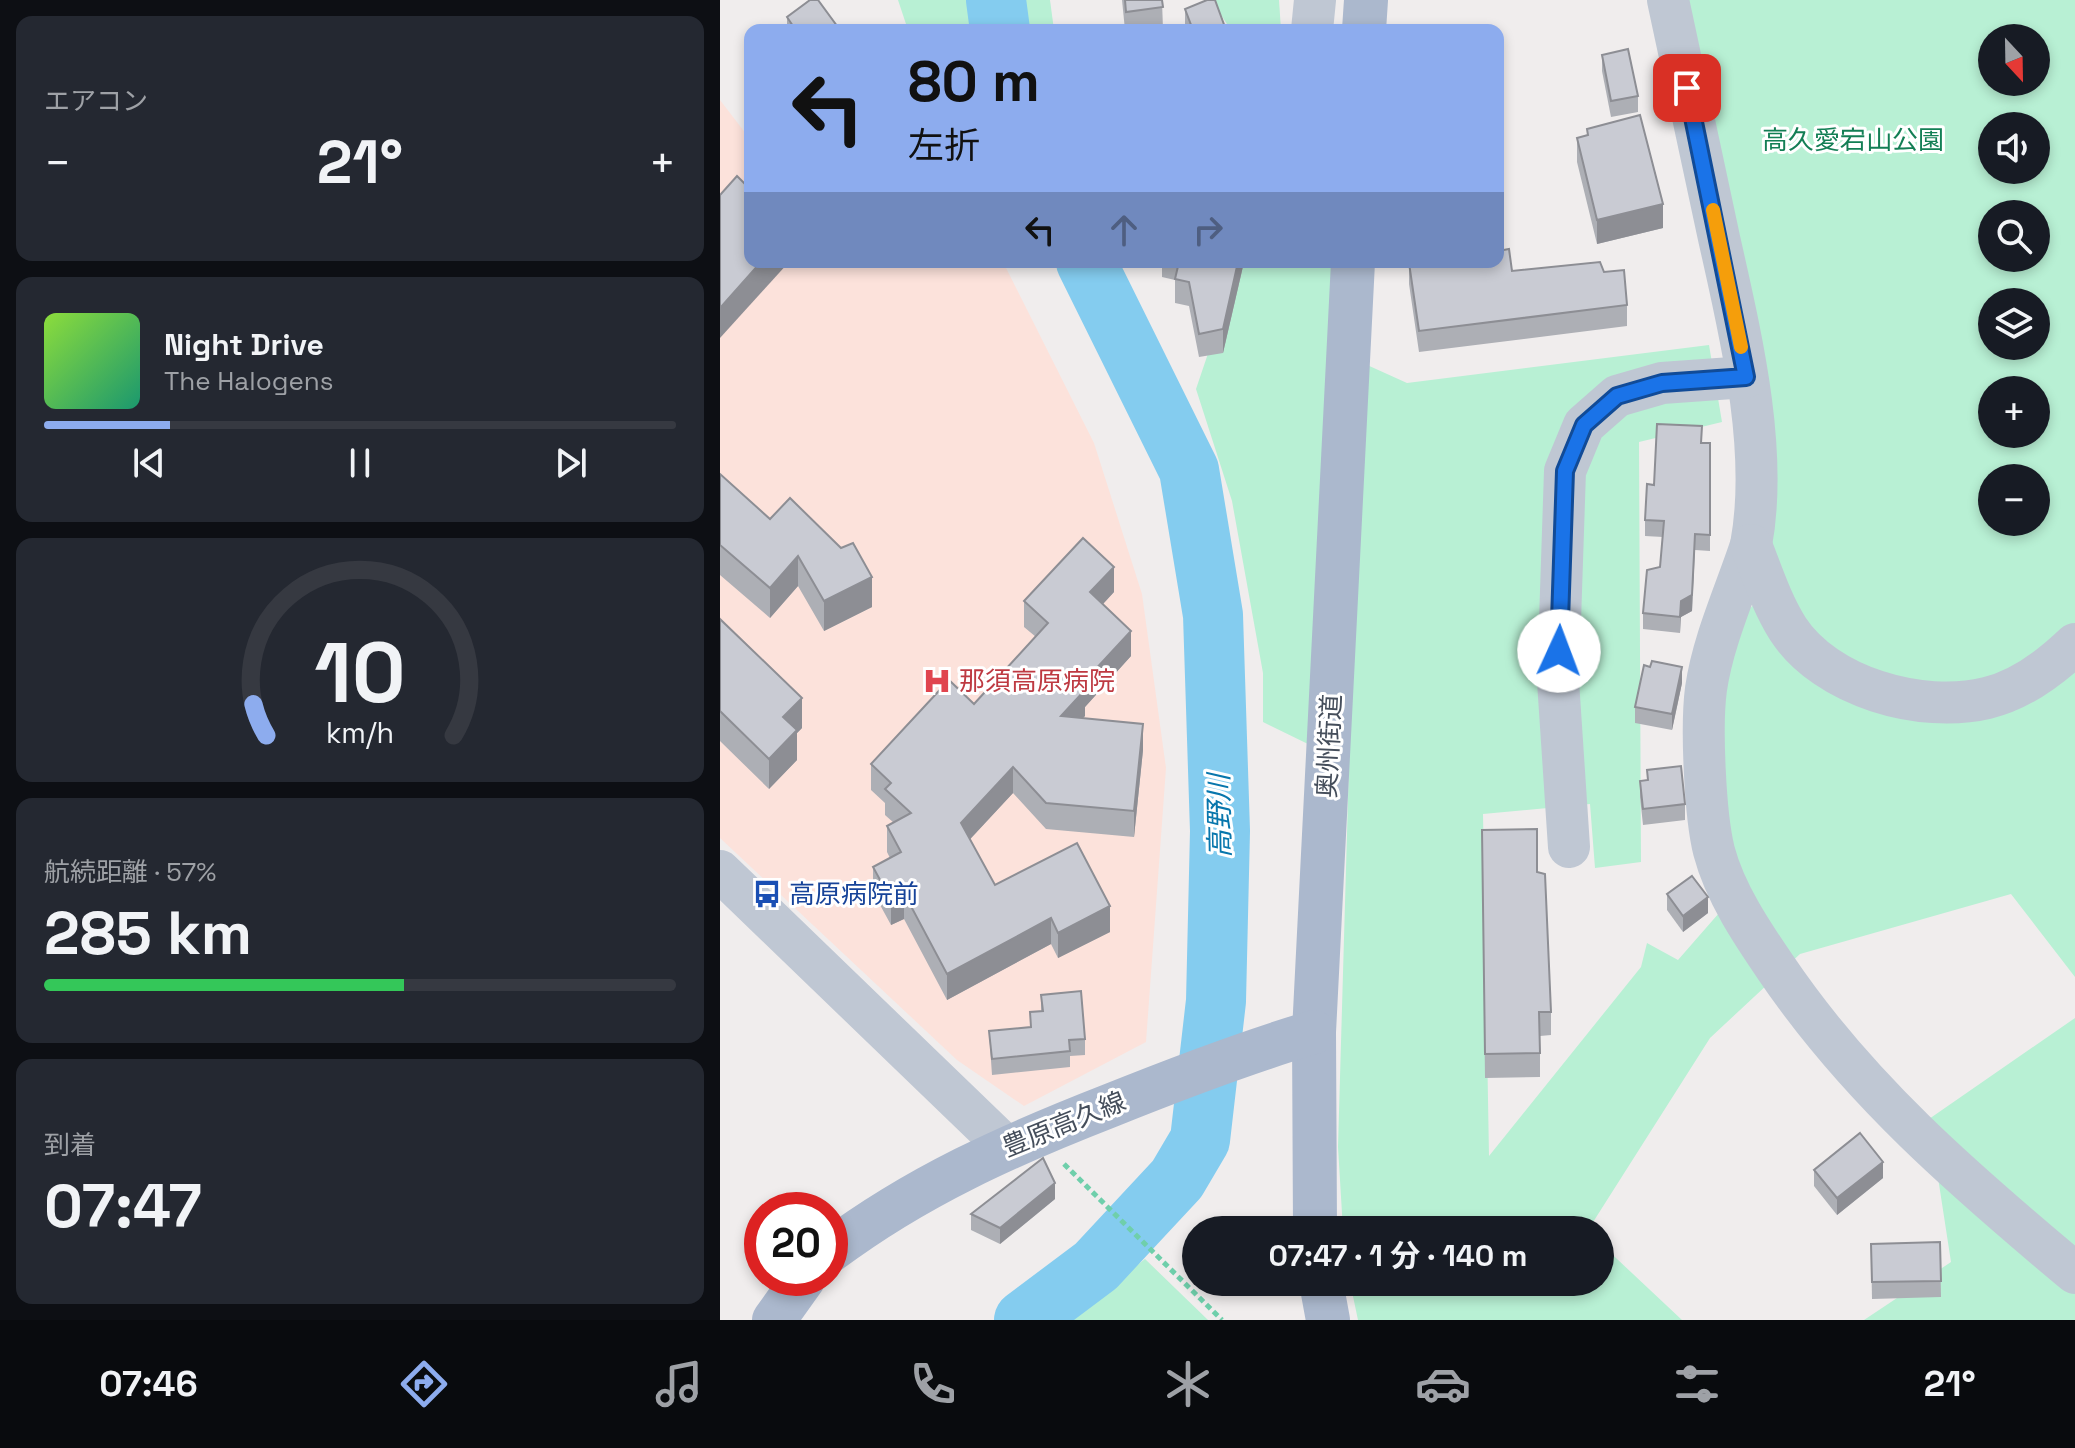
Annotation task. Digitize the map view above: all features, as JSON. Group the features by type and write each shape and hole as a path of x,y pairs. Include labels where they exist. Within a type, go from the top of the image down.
{"main road":[{"path":"1364,24 1366,0"},
{"name":"奥州街道","path":"1315,1216 1314,1032 1353,268"},
{"name":"豊原高久線","path":"848,1238 901,1201 1005,1146 1260,1048 1314,1032"},
{"path":"774,1320 791,1296"},
{"path":"1324,1296 1328,1320"}],"street":[{"path":"1313,24 1315,0"},
{"path":"1668,0 1732,295 1756,464 1756,520 1751,545 1706,688 1704,743 1714,851 1746,925 1810,1019 1893,1111 1963,1179 2075,1273"},
{"path":"1569,847 1558,681 1565,471 1584,425 1617,396 1662,383 1746,377"},
{"path":"1751,545 1789,630 1818,662 1873,688 1944,704 1988,698 2033,679 2075,644"},
{"path":"720,871 1005,1146"}],"path":[{"path":"1085,1186 1222,1320"}],"shaded area":[{"name":"那須高原病院","path":"720,100 744,131 744,268 1006,268 1094,443 1142,594 1166,768 1146,1042 1024,1106 957,1060 720,838"}],"green space":[{"path":"898,0 1050,0 1053,24 906,24"},
{"path":"1211,0 1279,0 1281,24 1227,24"},
{"name":"高久愛宕山公園","path":"1687,0 2075,0 2075,977 2011,894 1800,954 1710,1038 1597,1216 1342,1216 1338,1147 1349,764 1263,722 1263,673 1232,501 1196,389 1237,268 1337,268 1334,350 1407,383 1709,345 1722,422 1639,442 1641,862 1595,868 1590,804 1483,814 1489,1156 1641,967 1647,943 1678,960 1740,889 1722,842 1715,689 1740,619 1777,580"},
{"path":"2075,1018 2075,1320 1864,1320 1951,1262 1929,1119"},
{"path":"1614,1256 1682,1320 1358,1320 1353,1296 1614,1296"},
{"path":"1145,1259 1208,1320 1067,1320"}],"building":[{"path":"810,0 818,0 836,24 792,24 787,17"},
{"path":"1125,0 1162,0 1163,7 1126,12"},
{"path":"1215,0 1224,24 1191,24 1185,9"},
{"path":"1628,49 1638,96 1611,101 1602,55"},
{"path":"1640,115 1663,204 1597,220 1577,138 1588,135 1587,129"},
{"path":"737,176 744,183 744,268 756,268 720,308 720,195"},
{"path":"1509,249 1512,271 1600,262 1604,272 1624,270 1627,305 1419,331 1410,268 1504,268 1504,250"},
{"path":"1178,268 1237,268 1223,329 1199,334 1189,282 1175,279"},
{"path":"1657,424 1702,426 1701,443 1710,443 1710,535 1695,534 1692,595 1681,601 1680,617 1643,613 1647,570 1660,567 1664,521 1645,520 1647,484 1654,485"},
{"path":"720,474 770,519 790,498 841,548 853,543 872,577 824,601 798,556 770,588 720,545"},
{"path":"1083,538 1114,567 1090,592 1131,631 1080,686 1085,690 1061,716 1143,724 1134,811 1046,803 1013,767 961,823 995,885 1077,843 1110,906 1058,933 1051,918 947,974 904,893 891,900 873,867 901,852 887,826 911,813 885,789 891,783 871,764 949,680 974,704 1048,623 1024,601"},
{"path":"720,619 802,698 783,717 797,730 769,759 720,711"},
{"path":"1652,661 1682,667 1672,714 1635,707 1644,665 1650,667"},
{"path":"1681,766 1685,804 1643,809 1640,781 1648,780 1647,770"},
{"path":"1537,829 1537,872 1545,874 1551,1012 1539,1012 1540,1053 1485,1054 1482,830"},
{"path":"1692,876 1708,897 1683,916 1667,894"},
{"path":"1081,991 1085,1039 1069,1040 1070,1051 992,1059 989,1031 1031,1027 1030,1012 1043,1011 1041,995"},
{"path":"1860,1133 1883,1162 1837,1198 1814,1170"},
{"path":"1043,1158 1055,1183 1000,1228 971,1214"},
{"path":"1940,1242 1941,1281 1872,1282 1871,1244"}],"waterway":[{"name":"高野川","path":"996,0 999,24"},
{"name":"高野川","path":"1024,1320 1096,1266 1177,1179 1200,1140 1216,1001 1220,831 1213,615 1189,470 1089,268"}],"slow traffic":[{"path":"1713,210 1741,347"}],"place":[{"name":"那須高原病院","path":"937,681"},
{"name":"高原病院前","path":"767,894"}],"route":[{"path":"1559,651 1565,471 1584,425 1617,396 1662,383 1746,377 1732,295 1687,88"}]}
